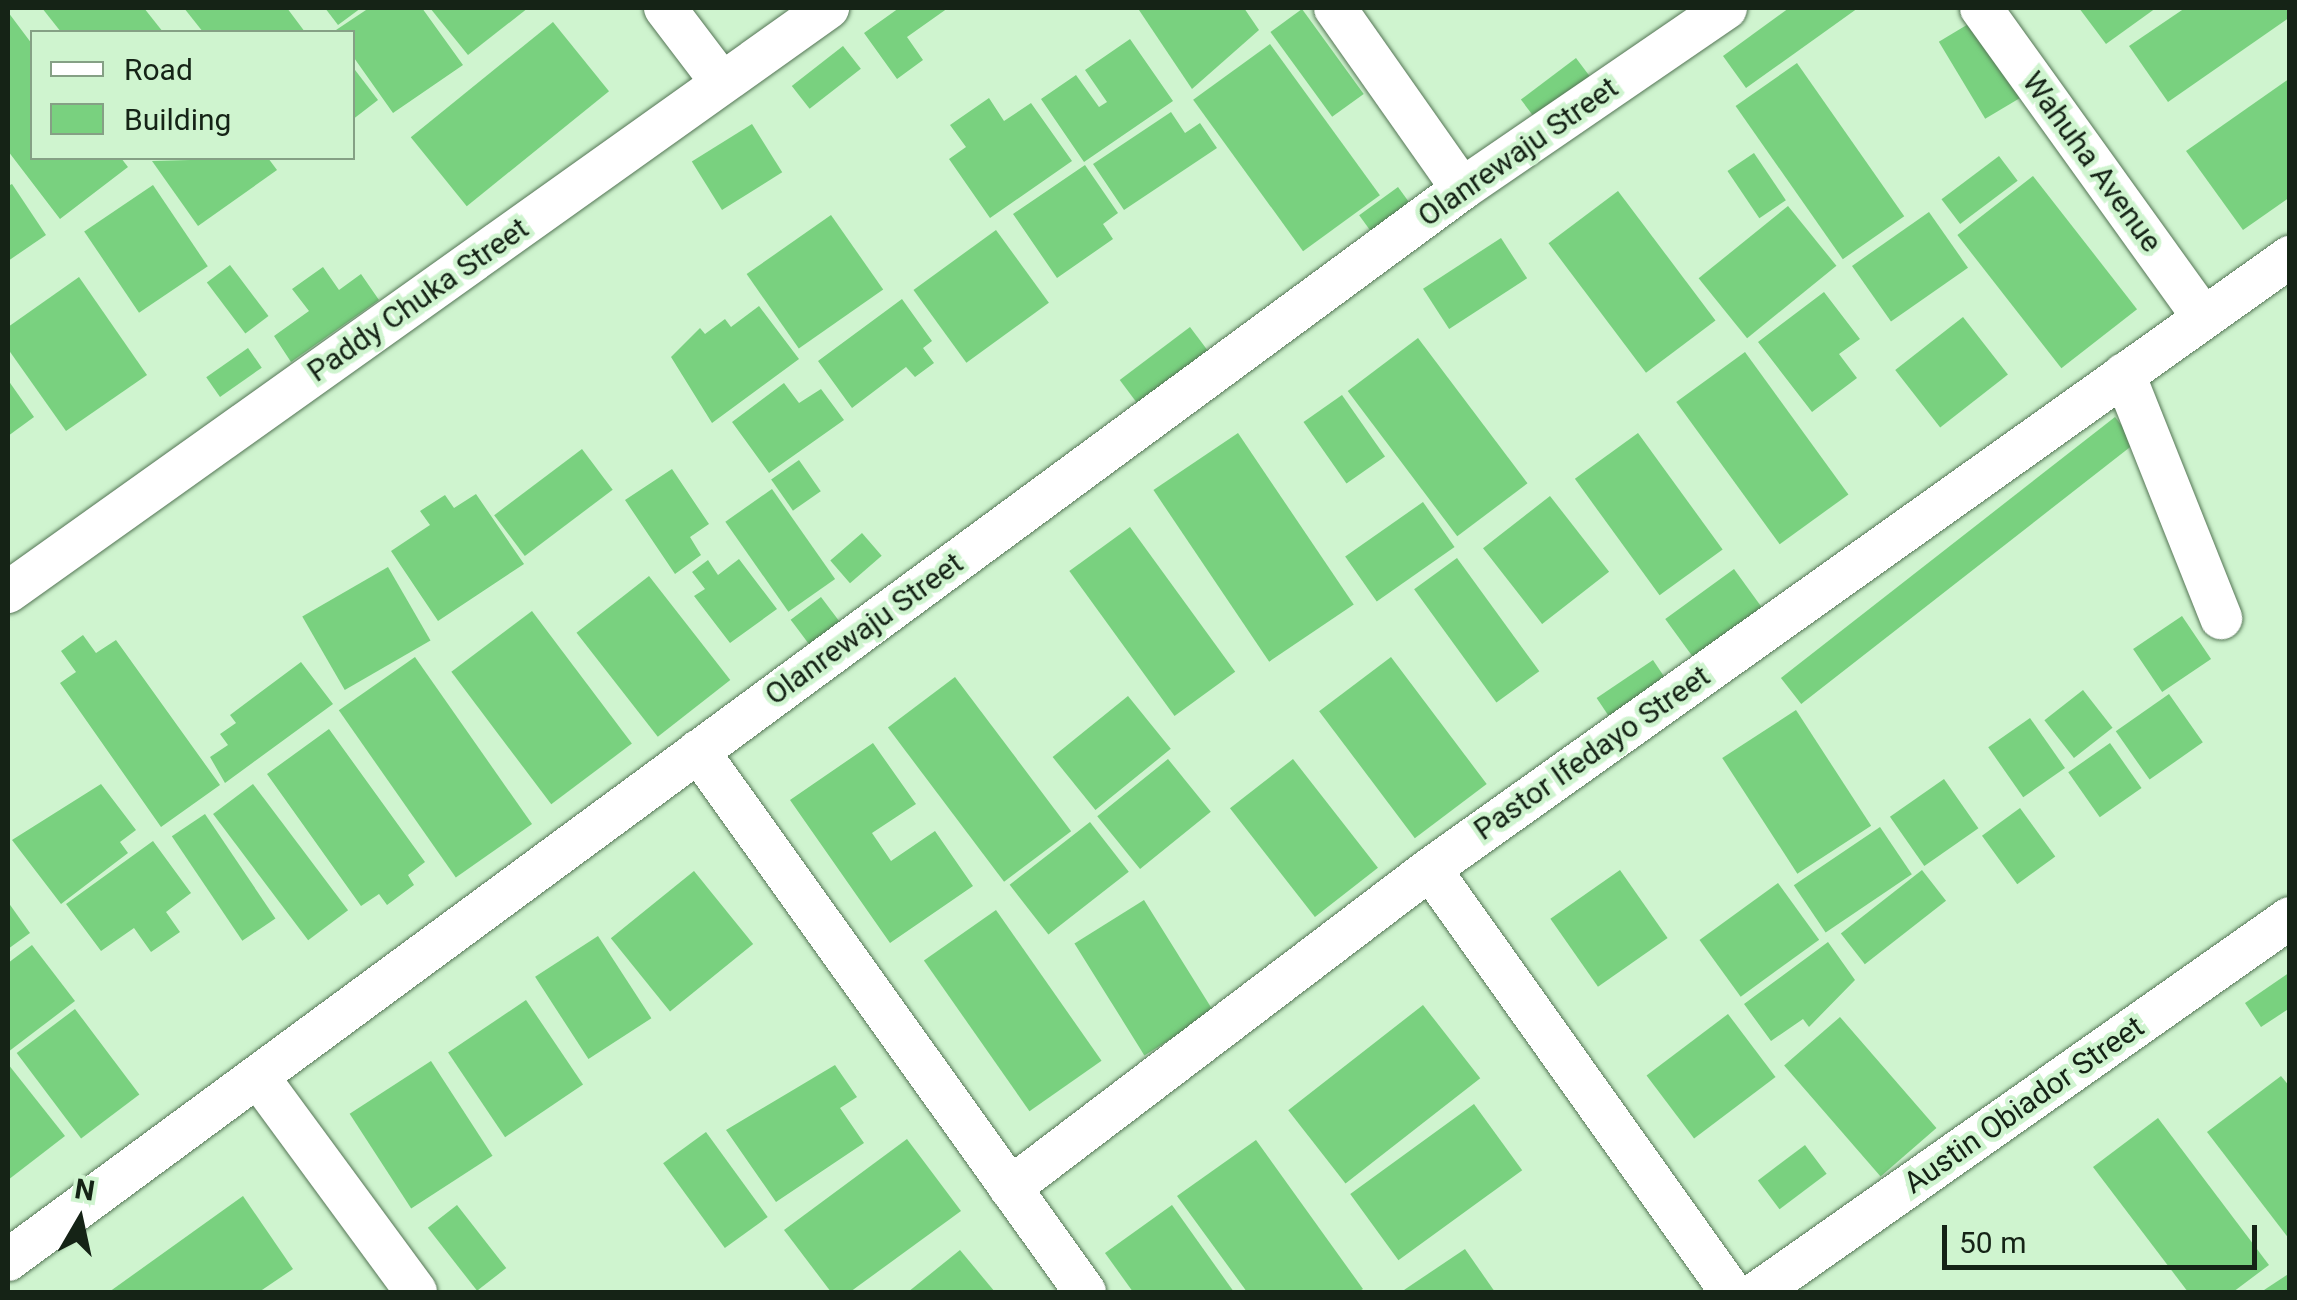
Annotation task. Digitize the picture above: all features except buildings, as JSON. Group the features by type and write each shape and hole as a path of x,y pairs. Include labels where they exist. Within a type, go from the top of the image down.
{"street":[{"path":"664,8 722,83"},
{"name":"Paddy Chuka Street","path":"8,592 828,8"},
{"path":"1335,8 1462,189"},
{"name":"Olanrewaju Street","path":"8,1260 1462,189 1726,8"},
{"name":"Wahuha Avenue","path":"1980,8 2203,317"},
{"name":"Pastor Ifedayo Street","path":"1010,1188 1430,869 2290,257"},
{"path":"2124,374 2221,618"},
{"path":"698,752 1085,1292"},
{"path":"1430,869 1732,1292"},
{"name":"Austin Obiador Street","path":"1758,1292 2290,918"},
{"path":"260,1078 416,1292"}]}
